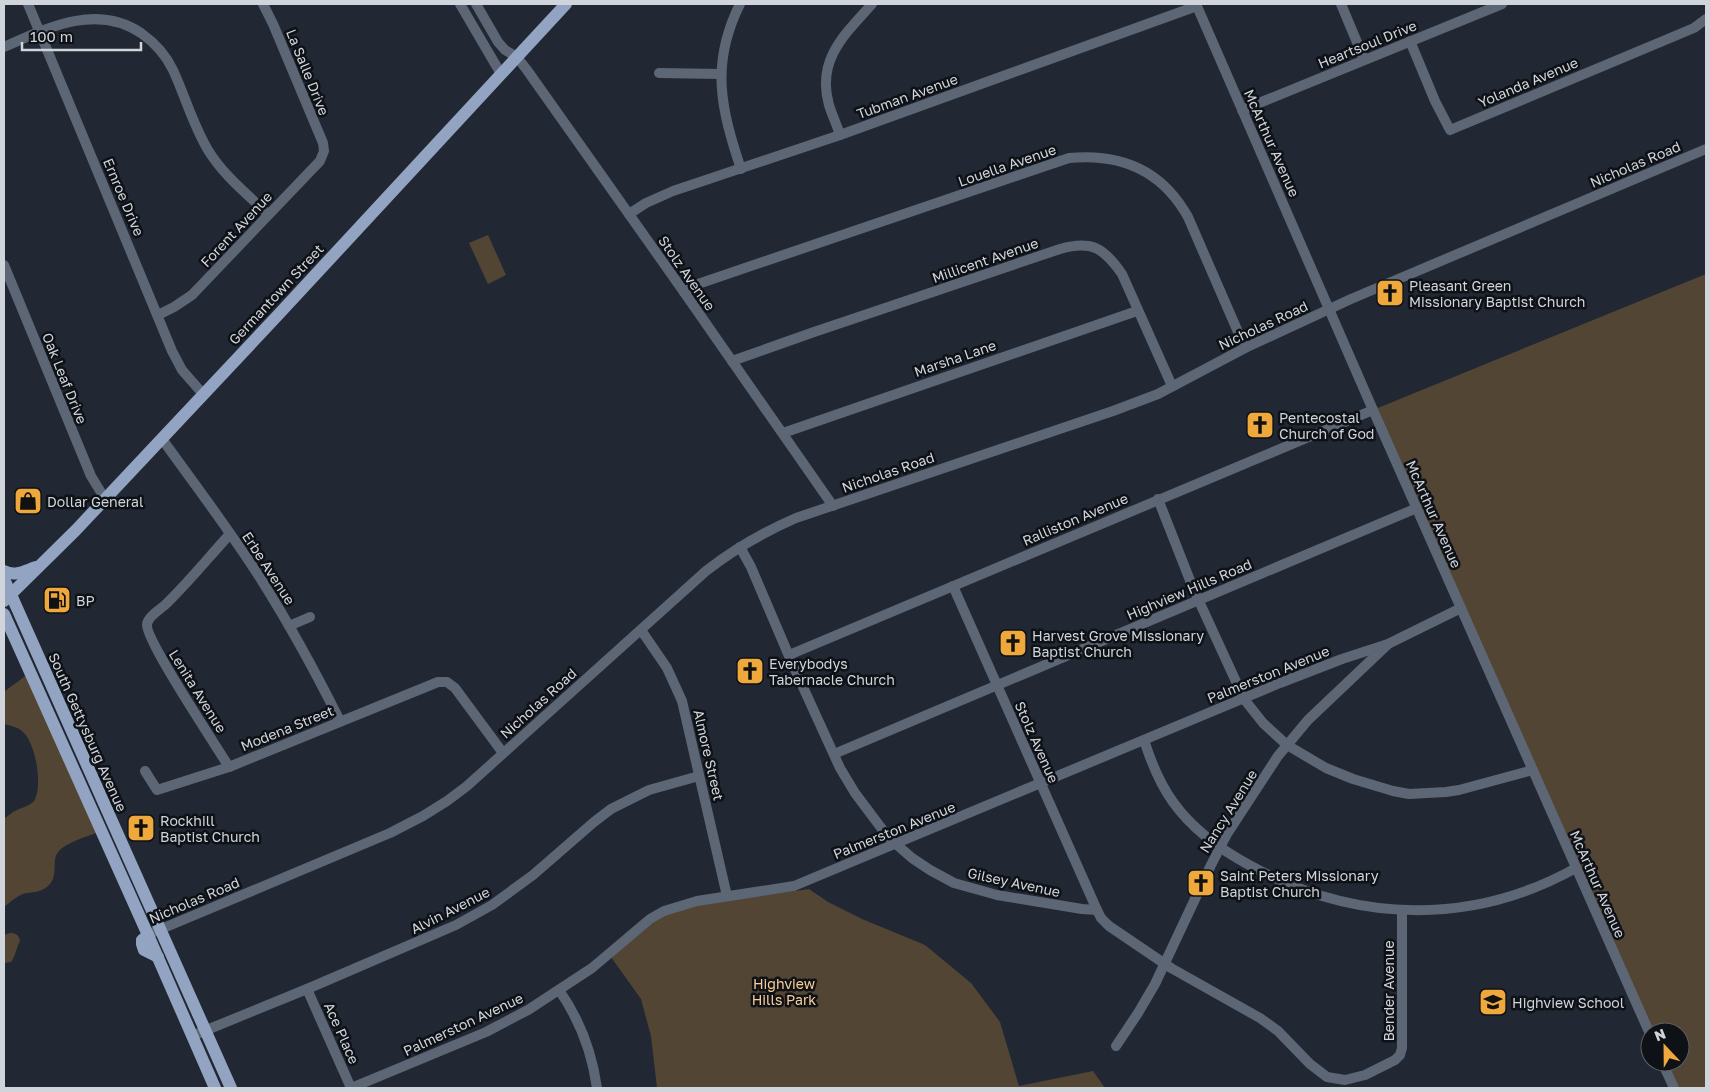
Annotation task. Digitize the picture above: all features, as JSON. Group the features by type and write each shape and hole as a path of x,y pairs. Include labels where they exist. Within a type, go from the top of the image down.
{"main road":[{"name":"Germantown Street","path":"7,598 162,439 566,4"},
{"path":"4,571 10,574 18,574 40,566"},
{"name":"South Gettysburg Avenue","path":"4,579 7,598 154,932"},
{"name":"South Gettysburg Avenue","path":"4,614 9,635 154,932 205,1030 231,1088"},
{"path":"154,932 142,940 144,950 158,957 215,1088"}],"street":[{"name":"Ernroe Drive","path":"28,4 177,363 203,394"},
{"name":"La Salle Drive","path":"263,4 323,143 324,151"},
{"path":"460,4 501,74"},
{"name":"Stolz Avenue","path":"476,4 498,42 505,50 517,57 833,506"},
{"path":"740,4 729,28 721,74 725,116 741,169"},
{"path":"840,134 829,105 827,93 826,79 829,64 837,44 872,4"},
{"path":"1341,4 1364,59"},
{"path":"1470,4 1474,15"},
{"name":"Heartsoul Drive","path":"1242,110 1502,4"},
{"name":"Tubman Avenue","path":"629,214 646,203 673,192 840,134 1196,5"},
{"name":"McArthur Avenue","path":"1196,5 1373,410 1645,1022"},
{"path":"4,47 40,31 69,22 87,19 102,19 125,25 149,39 169,63 204,142 214,159 227,175 268,214"},
{"name":"Yolanda Avenue","path":"1410,41 1435,101 1450,130 1694,28 1706,19"},
{"path":"659,73 721,74"},
{"name":"Nicholas Road","path":"154,932 376,839 417,820 447,801 706,571 740,547 783,524 1130,405 1172,386 1245,348 1367,292 1706,150"},
{"name":"Forent Avenue","path":"158,315 192,295 320,161 324,151"},
{"name":"Louella Avenue","path":"684,292 698,284 1069,158 1104,158 1124,162 1146,172 1165,186 1180,204 1188,217 1245,348"},
{"name":"Millicent Avenue","path":"732,361 1060,249 1078,245 1098,248 1112,260 1122,274 1172,386"},
{"name":"Oak Leaf Drive","path":"4,265 91,476 105,499"},
{"name":"Marsha Lane","path":"782,433 1137,311"},
{"name":"Ralliston Avenue","path":"789,655 1373,410"},
{"name":"Erbe Avenue","path":"162,439 263,583 314,669 340,720"},
{"path":"1158,500 1184,568 1244,699 1263,723 1287,745 1331,770 1368,784 1409,794 1459,790 1533,770"},
{"name":"Highview Hills Road","path":"834,754 1417,508"},
{"name":"Lenita Avenue","path":"229,767 155,648 147,630 149,620 230,534"},
{"name":"Gilsey Avenue","path":"740,547 751,567 834,754 855,794 876,822 896,843 930,870 961,885 1022,900 1097,910"},
{"name":"Stolz Avenue","path":"953,586 1097,910"},
{"name":"Palmerston Avenue","path":"351,1088 486,1032 528,1010 592,968 650,918 678,905 794,886 1342,659 1388,644 1461,608"},
{"path":"289,626 310,617"},
{"name":"Almore Street","path":"641,630 659,656 678,691 727,896"},
{"name":"Nancy Avenue","path":"1116,1046 1155,984 1220,848 1238,816 1287,745 1308,720 1388,644"},
{"name":"Modena Street","path":"145,771 157,790 229,767 340,720 438,682 447,682 455,688 503,753"},
{"path":"1144,740 1158,775 1172,802 1202,834 1220,848 1276,880 1314,894 1346,902 1402,910 1455,907 1500,899 1535,888 1576,868"},
{"name":"Alvin Avenue","path":"192,1036 456,925 492,905 519,886 611,809 649,790 699,776"},
{"path":"1097,910 1109,926 1164,963"},
{"name":"Bender Avenue","path":"1164,963 1260,1018 1278,1031 1310,1064 1327,1077 1338,1080 1358,1077 1398,1058 1402,1048 1402,910"},
{"name":"Ace Place","path":"307,989 351,1088"},
{"path":"559,990 577,1020 586,1040 593,1062 597,1088"},
{"path":"1667,1072 1674,1088"}],"green space":[{"path":"488,235 506,275 488,284 469,243"},
{"path":"1706,274 1706,1088 1674,1088 1667,1072 1690,1072 1690,1022 1646,1022 1373,410"},
{"path":"29,672 101,831 73,842 59,851 55,859 54,877 48,886 40,891 24,893 4,907 4,819 34,801 37,794 38,777 35,757 29,740 20,730 4,724 4,692"},
{"name":"Highview Hills Park","path":"809,889 828,902 862,919 925,945 971,983 1000,1022 1019,1086 1093,1071 1105,1088 657,1088 651,1036 641,999 611,957 660,917 696,905"},
{"path":"10,933 17,935 20,941 11,962 4,963 4,935"}],"place":[{"name":"Pleasant Green Missionary Baptist Church","path":"1390,293"},
{"name":"Pentecostal Church of God","path":"1260,425"},
{"name":"Dollar General","path":"28,501"},
{"name":"BP","path":"57,600"},
{"name":"Harvest Grove Missionary Baptist Church","path":"1013,643"},
{"name":"Everybodys Tabernacle Church","path":"750,671"},
{"name":"Rockhill Baptist Church","path":"141,828"},
{"name":"Saint Peters Missionary Baptist Church","path":"1201,883"},
{"name":"Highview School","path":"1493,1002"}]}
